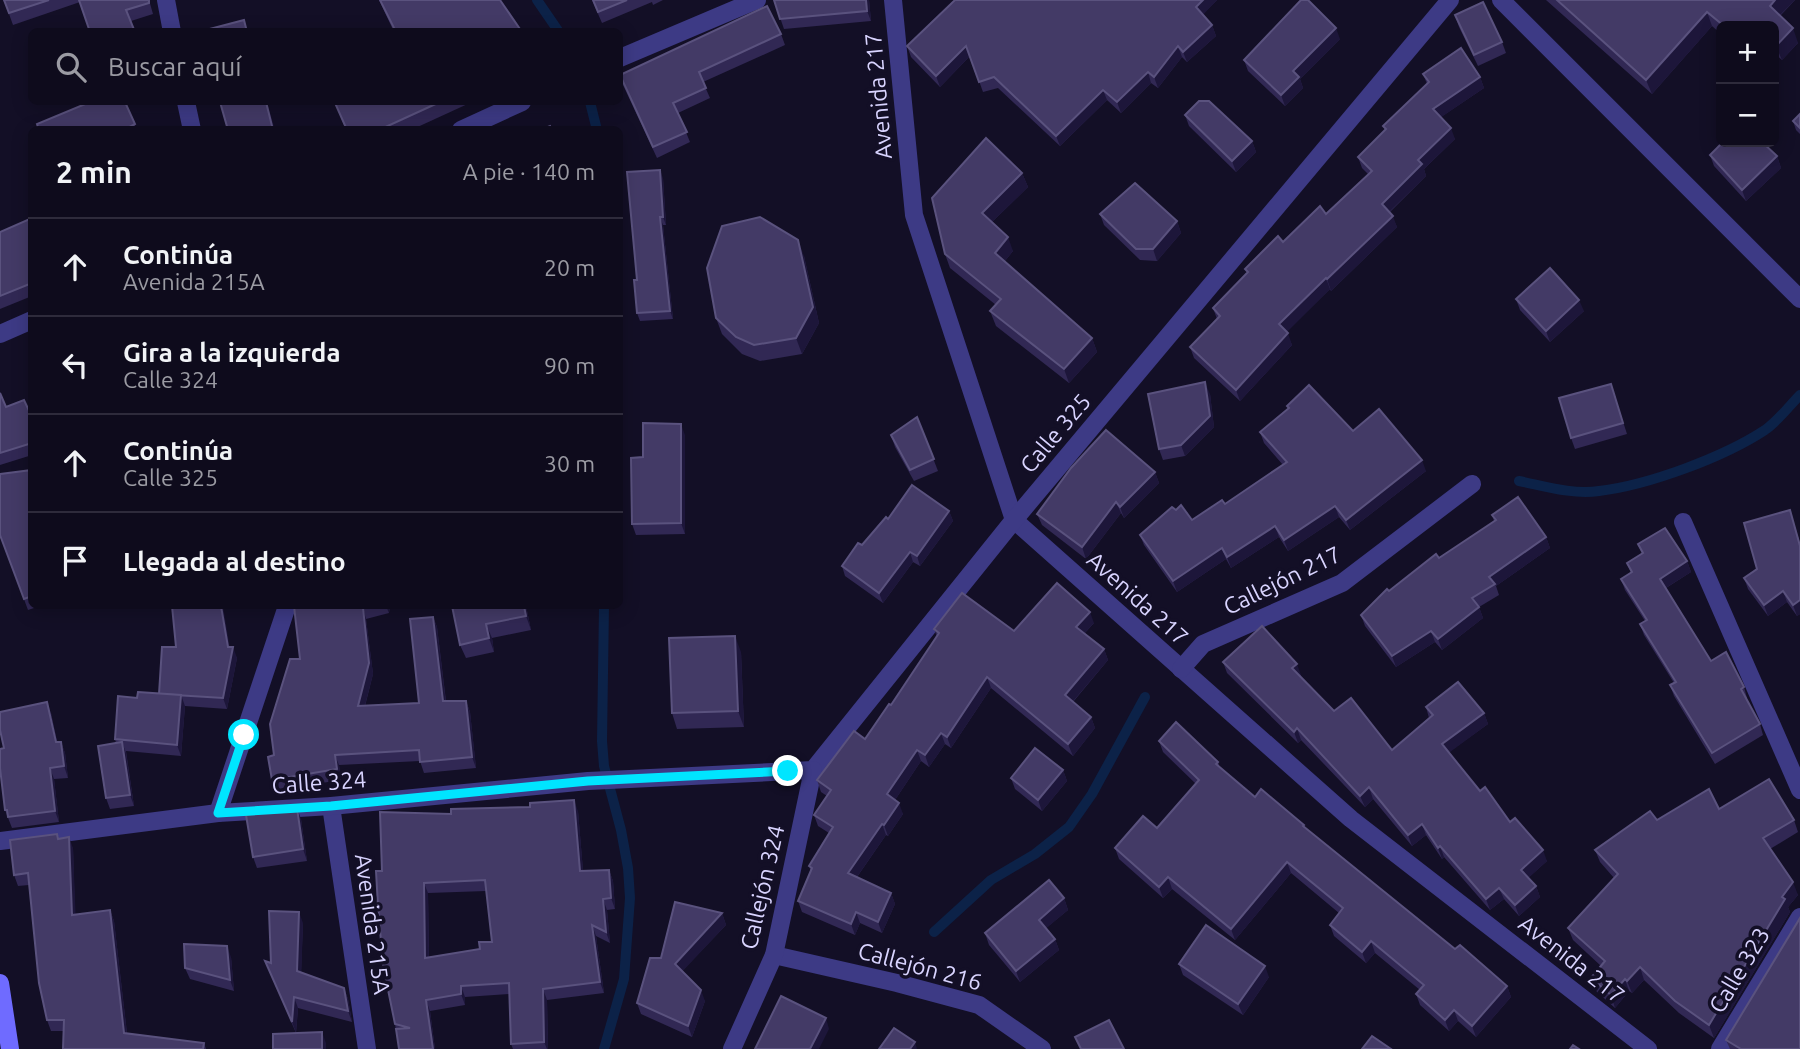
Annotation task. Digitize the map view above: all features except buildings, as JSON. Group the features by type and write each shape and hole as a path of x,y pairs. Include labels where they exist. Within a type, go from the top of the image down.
{"street":[{"path":"166,0 171,28"},
{"path":"623,57 757,0"},
{"name":"Avenida 217","path":"893,0 914,215 1014,520 1351,819 1648,1049"},
{"name":"Calle 325","path":"813,770 1014,520 1450,0"},
{"path":"1501,0 1800,299"},
{"path":"187,105 191,126"},
{"path":"470,126 515,105"},
{"path":"0,334 28,322"},
{"name":"Callejón 217","path":"1181,669 1203,644 1342,583 1472,484"},
{"path":"1682,522 1800,790"},
{"path":"218,813 286,609"},
{"name":"Calle 324","path":"0,841 218,813 331,806 588,781 813,770"},
{"name":"Callejón 324","path":"732,1049 774,955 813,770"},
{"name":"Avenida 215A","path":"331,806 367,1049"},
{"name":"Calle 323","path":"1720,1049 1800,917"},
{"name":"Callejón 216","path":"774,955 979,1005 1042,1049"},
{"path":"0,983 10,1049"}],"waterway":[{"path":"537,0 556,28"},
{"path":"591,105 596,126"},
{"path":"1519,481 1589,492 1619,488 1663,476 1708,460 1748,440 1770,426 1800,395"},
{"path":"604,609 604,766 621,830 630,898 624,979 604,1049"},
{"path":"934,932 991,880 1035,854 1069,827 1092,794 1145,697"}],"route":[{"path":"244,735 218,813 331,806 588,781 788,771"}]}
